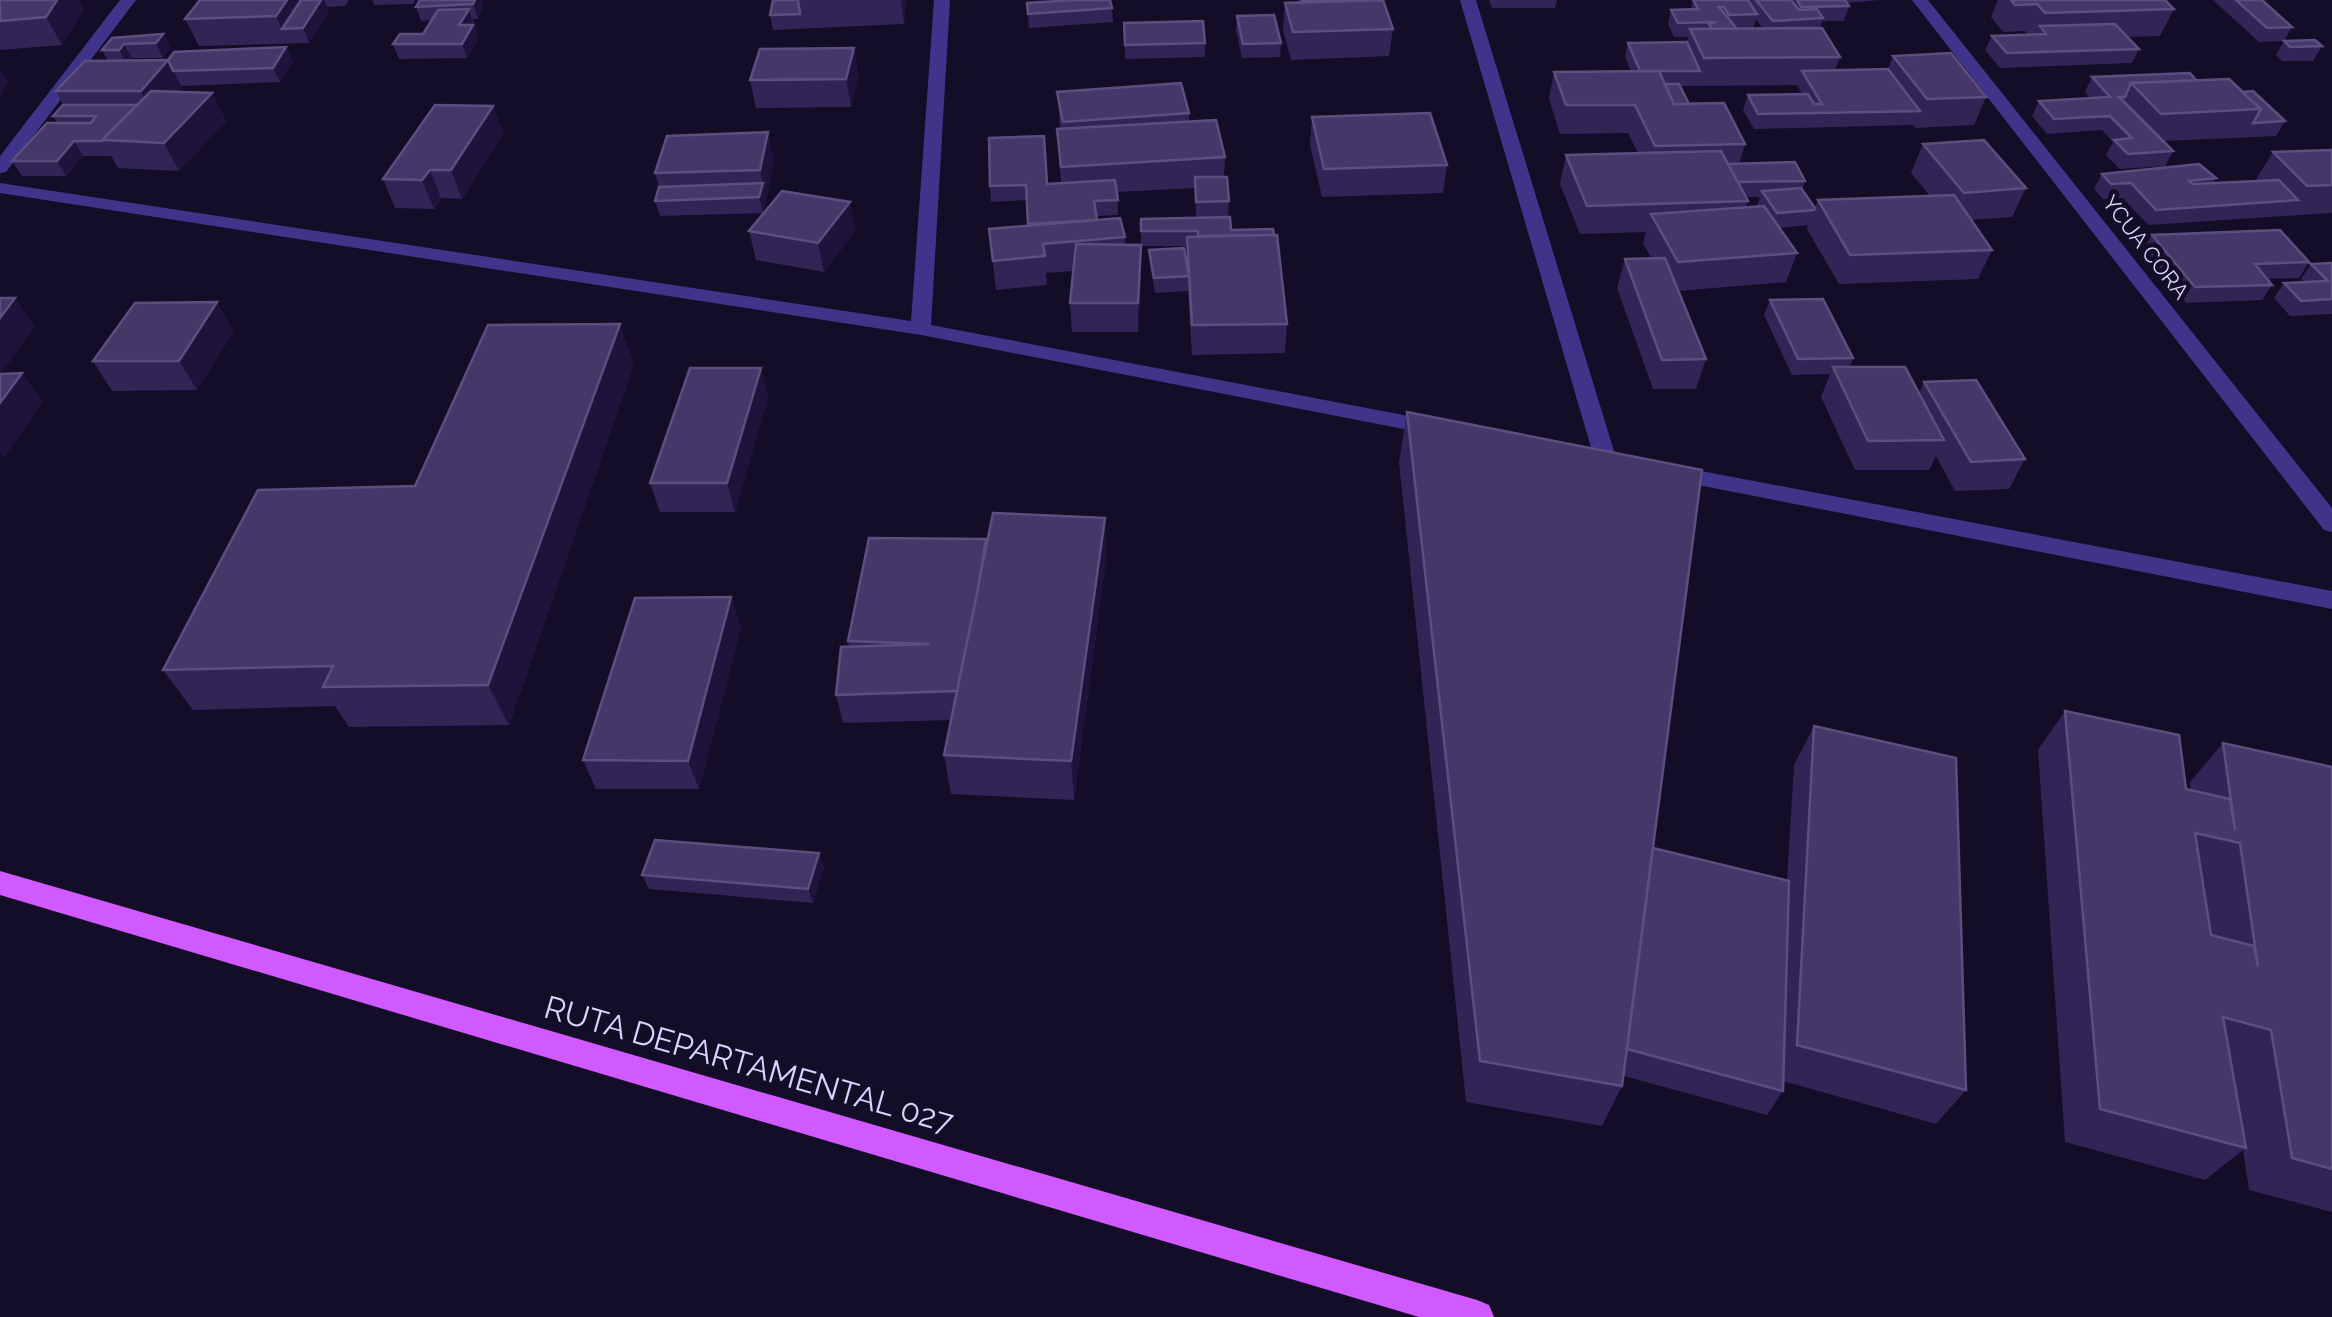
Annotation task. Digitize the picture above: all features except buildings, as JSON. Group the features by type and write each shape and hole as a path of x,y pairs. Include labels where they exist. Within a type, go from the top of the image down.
{"main road":[{"name":"RUTA DEPARTAMENTAL 027","path":"0,882 1477,1317"}],"street":[{"path":"0,168 128,0"},
{"path":"920,329 942,0"},
{"path":"1468,0 1616,463 2332,600"},
{"name":"YCUA CORA","path":"1920,0 2332,524"},
{"path":"0,188 920,329 1469,435"}]}
